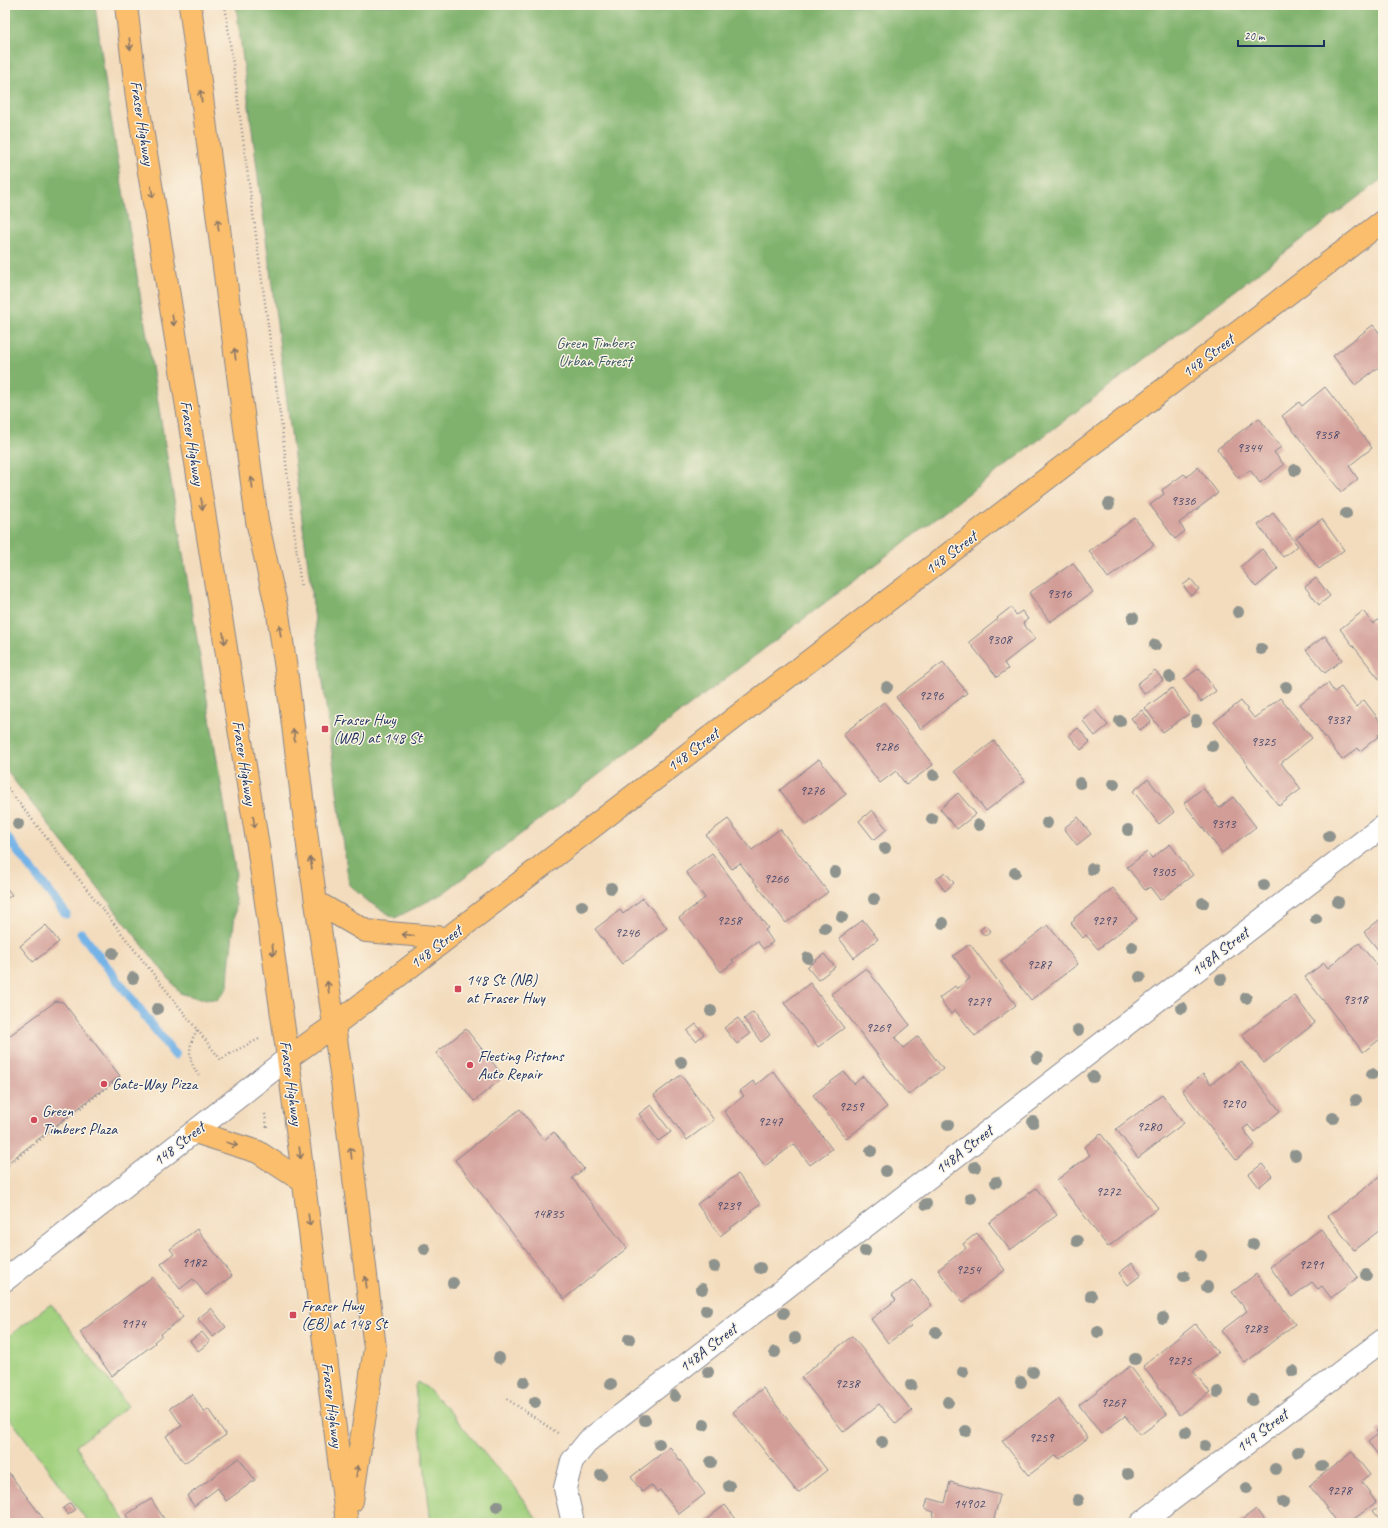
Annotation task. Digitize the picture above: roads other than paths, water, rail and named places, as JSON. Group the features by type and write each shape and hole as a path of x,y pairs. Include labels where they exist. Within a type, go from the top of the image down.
{"main road":[{"name":"Fraser Highway","path":"126,5 139,106 256,839 288,1058 348,1523"},
{"name":"Fraser Highway","path":"190,5 257,521 278,614 333,1026 341,1073 375,1348 348,1523"},
{"name":"148 Street","path":"288,1058 333,1026 1383,221"},
{"path":"316,902 366,930 447,938"},
{"path":"195,1132 258,1152 304,1182"}],"street":[{"name":"148A Street","path":"573,1523 565,1488 572,1461 589,1440 1383,826"},
{"name":"148 Street","path":"5,1280 288,1058"},
{"name":"149 Street","path":"1141,1523 1383,1340"}],"waterway":[{"path":"5,835 66,914"},
{"path":"81,933 175,1055"}],"place":[{"name":"Fraser Hwy (WB) at 148 St","path":"325,729"},
{"name":"148 St (NB) at Fraser Hwy","path":"458,989"},
{"name":"Fleeting Pistons Auto Repair","path":"470,1065"},
{"name":"Gate-Way Pizza","path":"104,1084"},
{"name":"Green Timbers Plaza","path":"34,1120"},
{"name":"Fraser Hwy (EB) at 148 St","path":"293,1315"}],"park label":[{"name":"Green Timbers Urban Forest","path":"595,352"}]}
